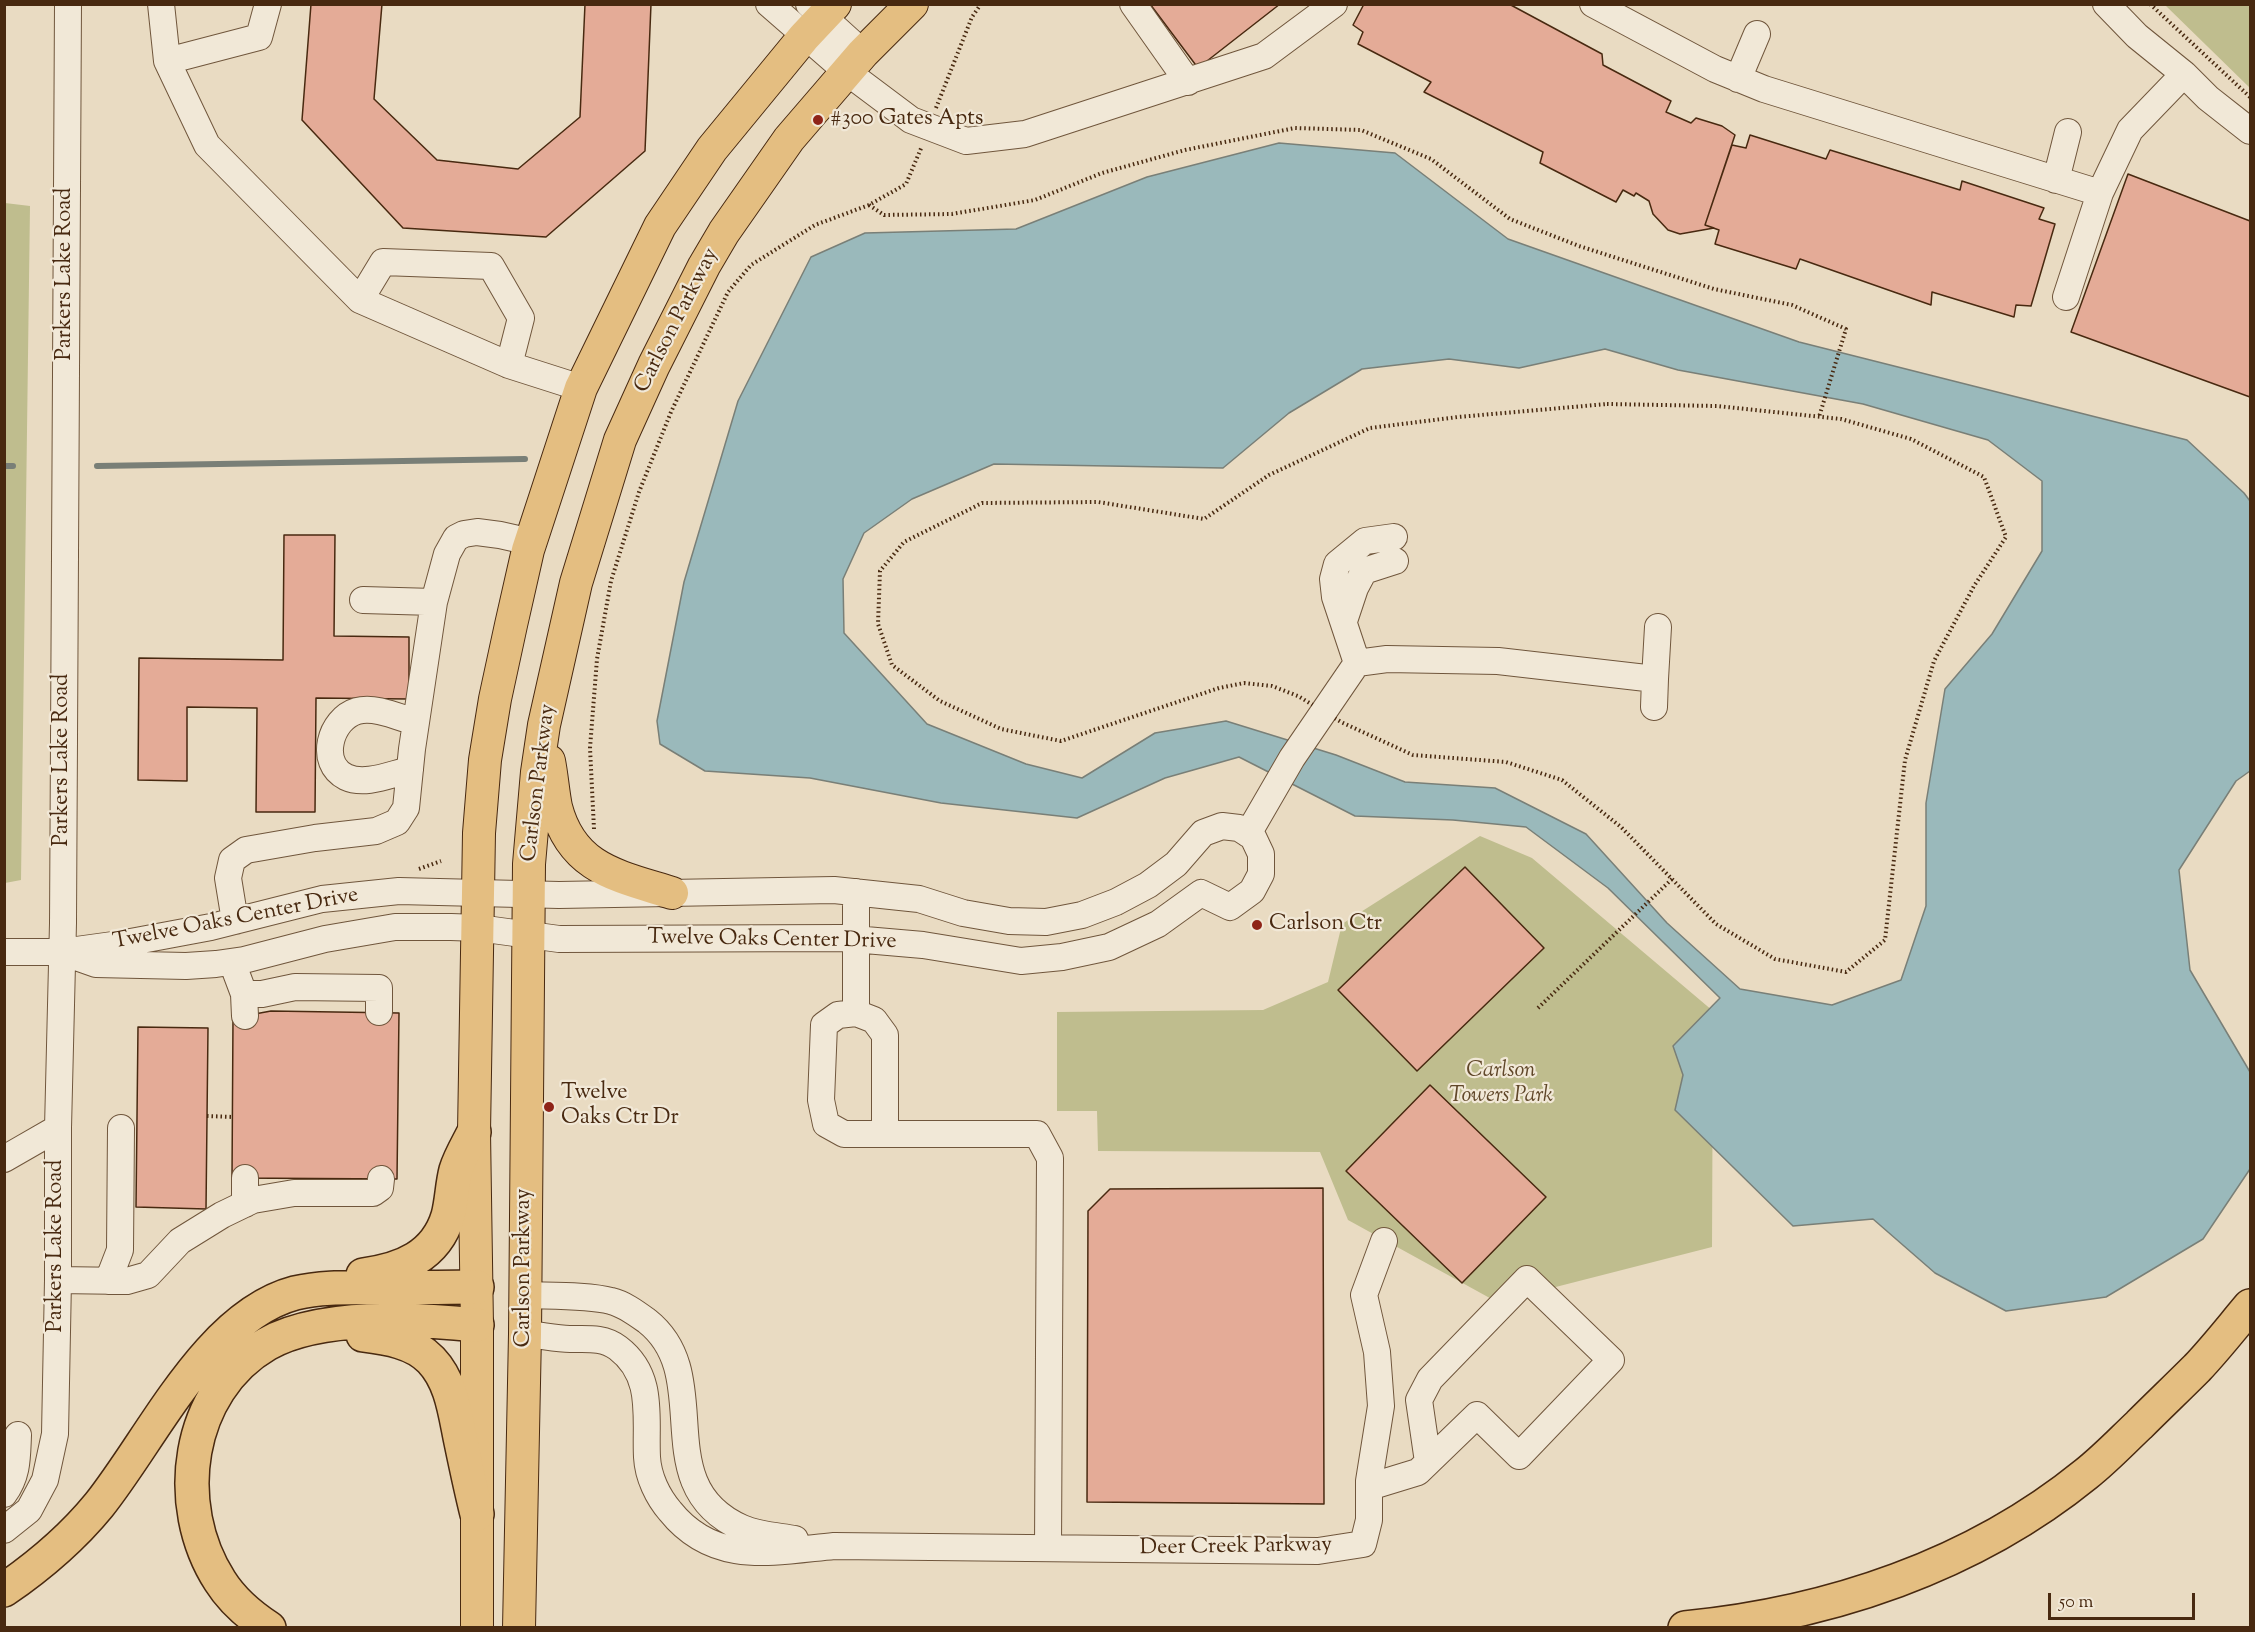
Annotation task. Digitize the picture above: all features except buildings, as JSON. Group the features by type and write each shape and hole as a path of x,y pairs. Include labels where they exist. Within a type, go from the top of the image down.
{"highway":[{"path":"4,1590 50,1555 98,1507 205,1356 231,1329 254,1311 293,1294 359,1276 387,1272 423,1255 442,1232 453,1194 457,1169 474,1132"},
{"path":"306,1291 337,1288 477,1287"},
{"path":"1685,1628 1792,1611 1844,1598 1918,1573 2018,1523 2087,1474 2109,1454 2199,1366 2250,1306"},
{"path":"269,1628 244,1610 220,1582 198,1530 194,1510 193,1463 196,1441 207,1410 228,1377 245,1359 267,1344 296,1332 347,1322 448,1322 477,1325"},
{"path":"296,1332 388,1339 419,1351 431,1360 447,1386 454,1404 477,1514"}],"main road":[{"name":"Carlson Parkway","path":"519,1613 525,1334 527,895 531,835 544,725 576,583 620,440 654,365 704,266 724,232 789,139 855,63 912,4"},
{"path":"477,1628 477,1287 474,1132 479,833 485,760 495,699 531,542 581,388 660,226 712,149 818,16"},
{"path":"544,725 556,807 566,833 577,851 595,865 621,877 672,893"},
{"name":"Deer Creek Parkway","path":"477,1287 525,1295"},
{"name":"Deer Creek Parkway","path":"477,1325 525,1334"}],"street":[{"name":"Parkers Lake Road","path":"4,1530 29,1510 45,1480 55,1434 62,952 68,4"},
{"path":"161,4 166,61 207,145 360,300 509,365 581,388"},
{"path":"166,61 259,37 268,4"},
{"path":"769,4 818,16 855,63 911,120 966,141 1024,134 1264,56 1334,4"},
{"path":"1133,4 1188,82"},
{"path":"1593,4 1715,69 1764,89 2100,193"},
{"path":"2106,4 2137,36 2250,131"},
{"path":"1738,79 1757,34"},
{"path":"2066,297 2100,193 2130,130 2184,74"},
{"path":"2056,180 2068,132"},
{"path":"360,300 383,262 491,266 521,318 509,365"},
{"path":"235,921 228,878 232,860 246,850 315,838 376,831 397,822 406,808 434,602 447,555 456,538 464,534 477,532 531,542"},
{"path":"1356,663 1334,588 1333,579 1338,564 1365,541 1395,549"},
{"path":"363,600 434,602"},
{"path":"1654,707 1658,627"},
{"path":"1176,864 1201,893 1230,907 1252,891 1261,874 1261,854 1253,837 1248,834 1321,715 1356,663 1387,659 1498,661 1655,679"},
{"path":"410,770 372,779 359,780 345,777 337,768 330,745 332,734 338,723 358,711 370,710 416,722"},
{"name":"Twelve Oaks Center Drive","path":"4,952 62,952 120,944 235,921 321,899 399,891 527,895 834,890 919,899 963,913 1008,921 1046,922 1082,915 1116,902 1148,885 1176,864 1203,833 1222,826 1239,828 1248,834"},
{"path":"856,892 856,1013"},
{"name":"Twelve Oaks Center Drive","path":"62,952 96,964 186,966 232,962 326,939 395,927 478,928 559,939 856,939 923,945 1021,961 1062,957 1109,947 1158,924 1201,893"},
{"path":"232,962 245,1005 262,994 295,987 379,988 379,1012"},
{"path":"885,1134 885,1035 874,1020 856,1013 838,1015 824,1026 821,1100 826,1124 844,1134 885,1134 1037,1134 1050,1158 1048,1548"},
{"path":"4,1159 58,1128"},
{"path":"108,1281 120,1250 121,1128"},
{"path":"245,1178 245,1204"},
{"path":"58,1280 127,1281 148,1275 180,1240 253,1200 294,1192 373,1194 380,1188 381,1179"},
{"name":"Deer Creek Parkway","path":"525,1334 602,1341 617,1347 628,1358 639,1372 646,1393 647,1459 662,1502 680,1524 714,1546 744,1551 776,1552 834,1545 1318,1551 1364,1544 1369,1520 1369,1487 1381,1406 1377,1352 1364,1295 1384,1240"},
{"path":"1369,1487 1418,1472 1477,1415 1519,1456 1611,1360 1527,1280 1430,1379 1419,1400 1428,1462"},
{"name":"Deer Creek Parkway","path":"525,1295 611,1300 632,1310 660,1332 671,1348 679,1369 685,1446 691,1477 711,1508 741,1528 757,1533 834,1545"},
{"path":"4,1494 13,1481 17,1465 11,1435 55,1434"}],"path":[{"path":"590,837 594,828 590,748 597,659 611,581 639,492 671,412 728,292 750,265 814,225 869,205 906,184 972,17 981,4"},
{"path":"2150,4 2250,97"},
{"path":"869,205 884,215 952,214 1035,200 1102,173 1196,148 1295,128 1361,130 1431,159 1510,219 1580,246 1714,289 1792,305 1846,329 1819,417"},
{"path":"1607,404 1717,406 1819,417 1841,420 1911,439 1984,477 2006,537 1974,586 1934,661 1905,760 1885,939 1846,972 1775,959 1716,924 1622,827 1562,780 1506,762 1413,756 1321,715 1298,696 1272,686 1244,683 1219,688 1061,741 1001,729 940,701 892,665 878,624 880,571 904,542 982,503 1098,502 1204,519 1269,475 1370,428 1458,417 1607,404"},
{"path":"1538,1008 1672,879"},
{"path":"207,1116 233,1117"}],"green space":[{"path":"2165,5 2250,5 2250,88"},
{"path":"5,203 30,206 21,880 5,883"},
{"name":"Carlson Towers Park","path":"1480,836 1532,858 1713,1011 1712,1247 1497,1302 1348,1220 1320,1152 1098,1151 1097,1111 1057,1111 1057,1012 1263,1010 1328,982 1342,924"}],"water":[{"path":"1279,143 1395,153 1508,239 1799,342 2187,440 2244,493 2250,501 2250,771 2236,781 2179,870 2190,970 2250,1072 2250,1169 2203,1239 2106,1297 2006,1311 1935,1273 1873,1219 1793,1226 1675,1110 1683,1075 1673,1046 1720,998 1608,888 1526,827 1453,820 1355,816 1239,757 1165,778 1077,818 941,803 810,778 705,771 660,744 657,721 684,582 738,401 811,257 865,233 1016,229 1147,177","holes":["1605,349 1678,370 1863,404 1988,440 2042,481 2042,551 1992,634 1945,689 1926,803 1926,906 1901,980 1832,1005 1740,989 1667,923 1586,834 1495,788 1405,782 1336,755 1226,721 1155,733 1082,778 1026,764 927,724 844,633 843,579 864,533 912,499 994,464 1223,468 1289,413 1362,369 1449,359 1519,368"]}],"waterway":[{"path":"97,466 525,459"},
{"path":"4,466 13,466"}],"place":[{"name":"#300 Gates Apts","path":"818,120"},
{"name":"Carlson Ctr","path":"1257,925"},
{"name":"Twelve Oaks Ctr Dr","path":"549,1107"}]}
